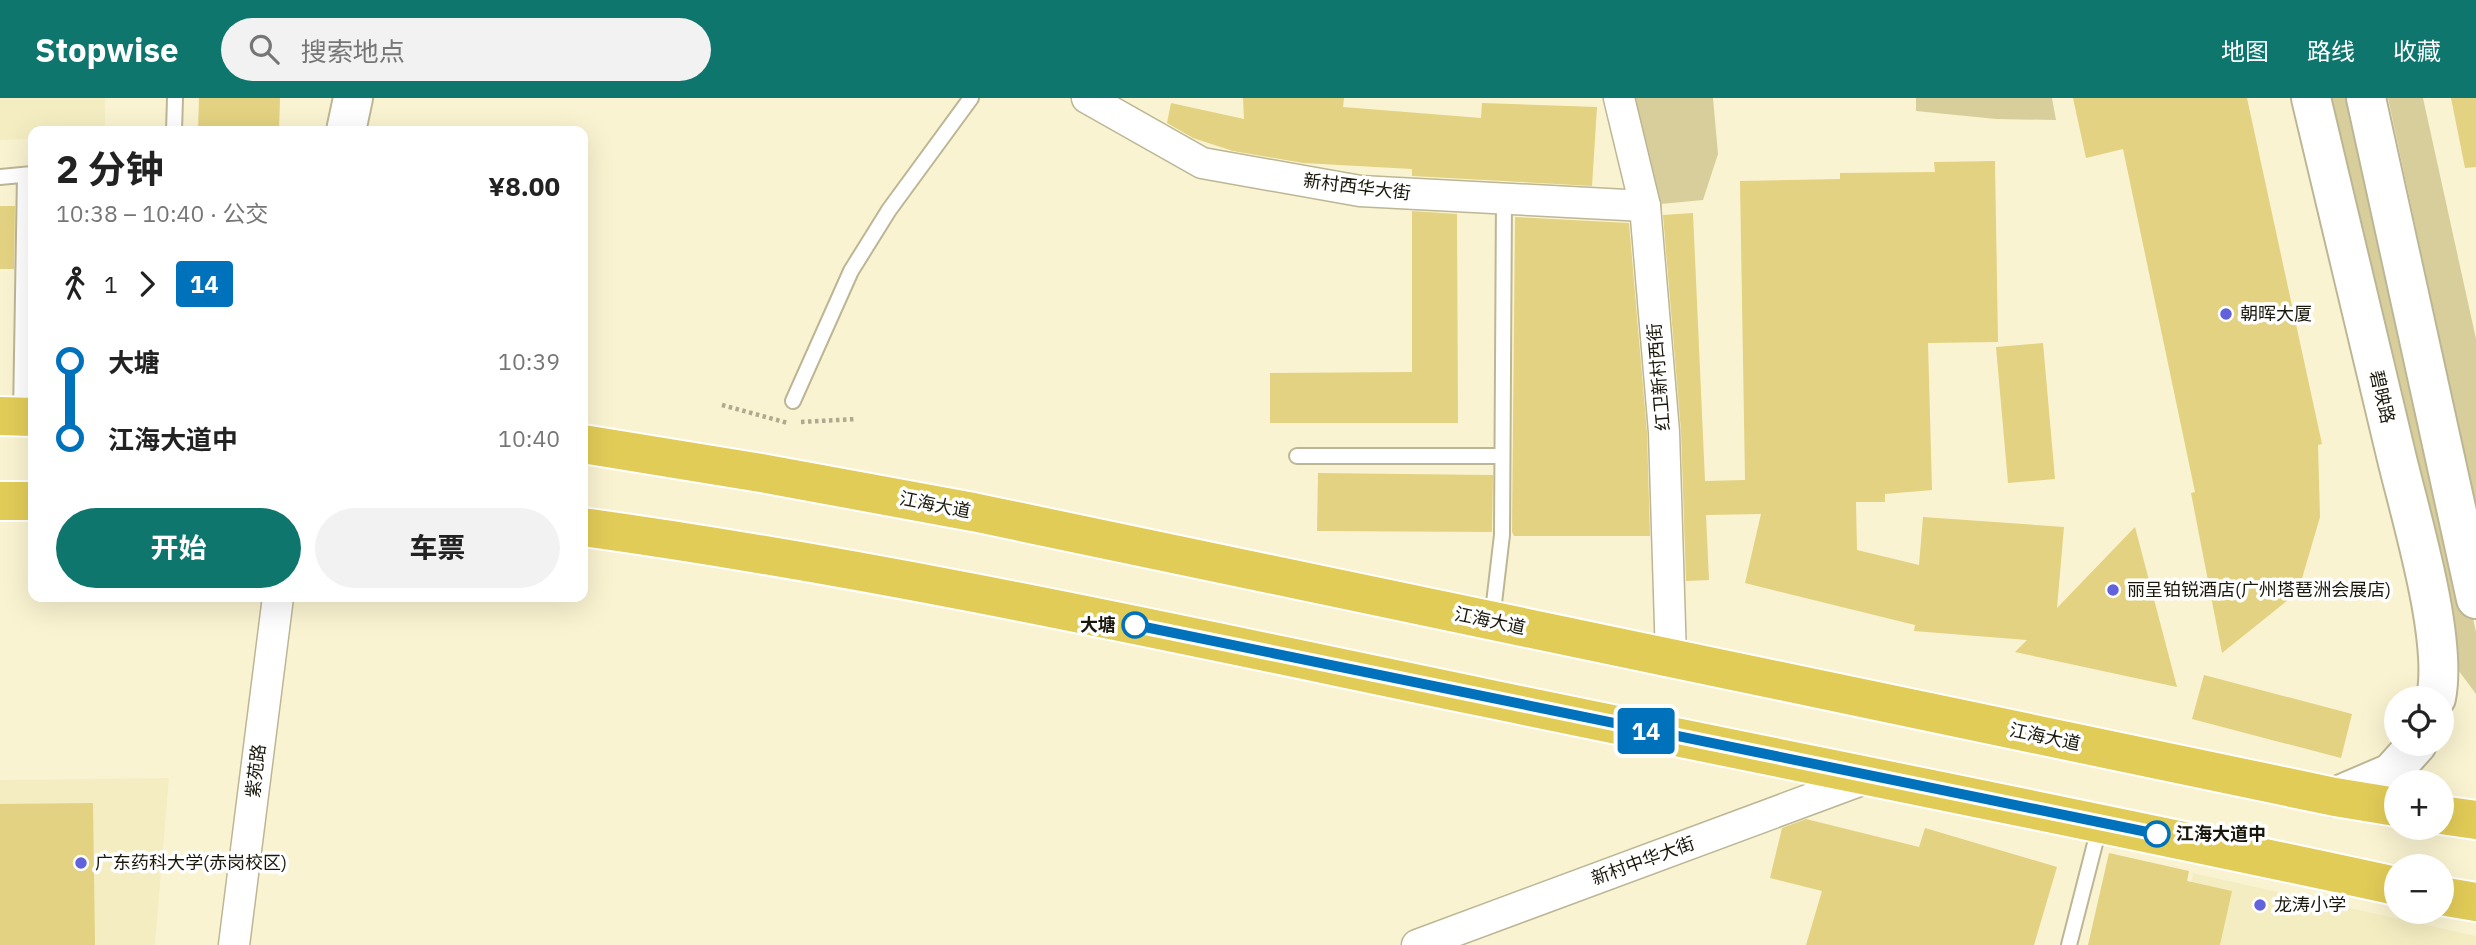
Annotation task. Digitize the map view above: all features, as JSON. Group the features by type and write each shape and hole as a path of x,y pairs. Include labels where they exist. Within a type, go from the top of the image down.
{"highway":[{"name":"江海大道","path":"588,445 973,512 2384,805"},
{"path":"0,501 28,501"},
{"path":"588,528 723,547 887,576 2101,823 2384,883"},
{"path":"2454,817 2476,820"},
{"path":"2454,898 2476,902"}],"main road":[{"path":"347,126 353,98"},
{"name":"碧映路","path":"2311,98 2417,542 2434,628 2439,686"},
{"path":"2366,98 2476,599"},
{"path":"2335,797 2391,773 2406,756"}],"street":[{"name":"新村西华大街","path":"1087,98 1202,163 1360,191 1645,206"},
{"name":"红卫新村西街","path":"1619,98 1645,206 1664,432 1671,658"},
{"name":"紫苑路","path":"234,945 277,602"},
{"name":"新村中华大街","path":"1417,945 1870,777"}],"lane":[{"path":"174,126 175,98"},
{"path":"793,401 851,271 889,210 971,98"},
{"path":"0,177 28,174"},
{"path":"18,417 28,196"},
{"path":"1492,621 1502,535 1504,198"},
{"path":"1297,456 1502,456"},
{"path":"2069,945 2101,823"}],"shaded area":[{"path":"0,98 105,98 105,126 28,126 28,139 0,140"},
{"path":"1628,98 1713,98 1718,154 1703,200 1661,204 1640,167"},
{"path":"1916,98 2052,98 2056,120 1996,119 1916,111"},
{"path":"2320,98 2357,98 2476,632 2476,694 2447,655"},
{"path":"2388,98 2423,98 2476,339 2476,509"},
{"name":"广东药科大学(赤岗校区)","path":"169,778 155,945 0,945 0,780"},
{"name":"龙涛小学","path":"2193,873 2384,916 2384,924 2422,924 2476,936 2476,945 2177,945"}],"building":[{"path":"199,98 280,98 279,126 198,126"},
{"path":"1243,98 1344,98 1343,107 1481,118 1482,103 1597,107 1592,186 1412,176 1412,169 1303,163 1233,151 1193,138 1167,123 1171,103 1244,119"},
{"path":"2073,98 2247,98 2322,444 2318,445 2320,517 2298,592 2222,653 2191,493 2195,492 2123,149 2086,158"},
{"path":"2451,98 2476,98 2476,167 2465,168"},
{"path":"1995,161 1998,342 1928,343 1932,490 1885,494 1885,502 1856,502 1857,550 1919,565 1923,517 2064,527 2057,608 2135,527 2177,687 2015,652 2027,640 1914,631 1915,625 1745,583 1761,514 1706,515 1709,580 1686,581 1681,431 1663,215 1693,213 1705,481 1745,480 1740,181 1840,179 1840,173 1935,172 1934,162"},
{"path":"0,206 15,206 14,269 0,269"},
{"path":"1412,211 1457,214 1458,423 1270,423 1270,373 1412,372"},
{"path":"1515,217 1629,223 1647,433 1650,536 1514,536 1512,532"},
{"path":"2043,343 2055,479 2008,483 1996,347"},
{"path":"1318,473 1493,475 1492,532 1317,531"},
{"path":"2204,675 2352,714 2341,758 2192,719"},
{"path":"93,803 95,945 0,945 0,804"},
{"path":"1806,819 1919,847 1925,828 2057,867 2034,945 1806,945 1822,891 1770,878 1782,828"},
{"path":"2109,853 2189,871 2187,881 2232,891 2220,945 2088,945"}],"bus line":[{"name":"14","path":"1135,625 2157,834"}],"place":[{"name":"朝晖大厦","path":"2226,314"},
{"name":"丽呈铂锐酒店(广州塔琶洲会展店)","path":"2113,590"},
{"name":"大塘","path":"1135,625"},
{"name":"江海大道中","path":"2157,834"},
{"name":"广东药科大学(赤岗校区)","path":"81,863"},
{"name":"龙涛小学","path":"2260,905"}]}
